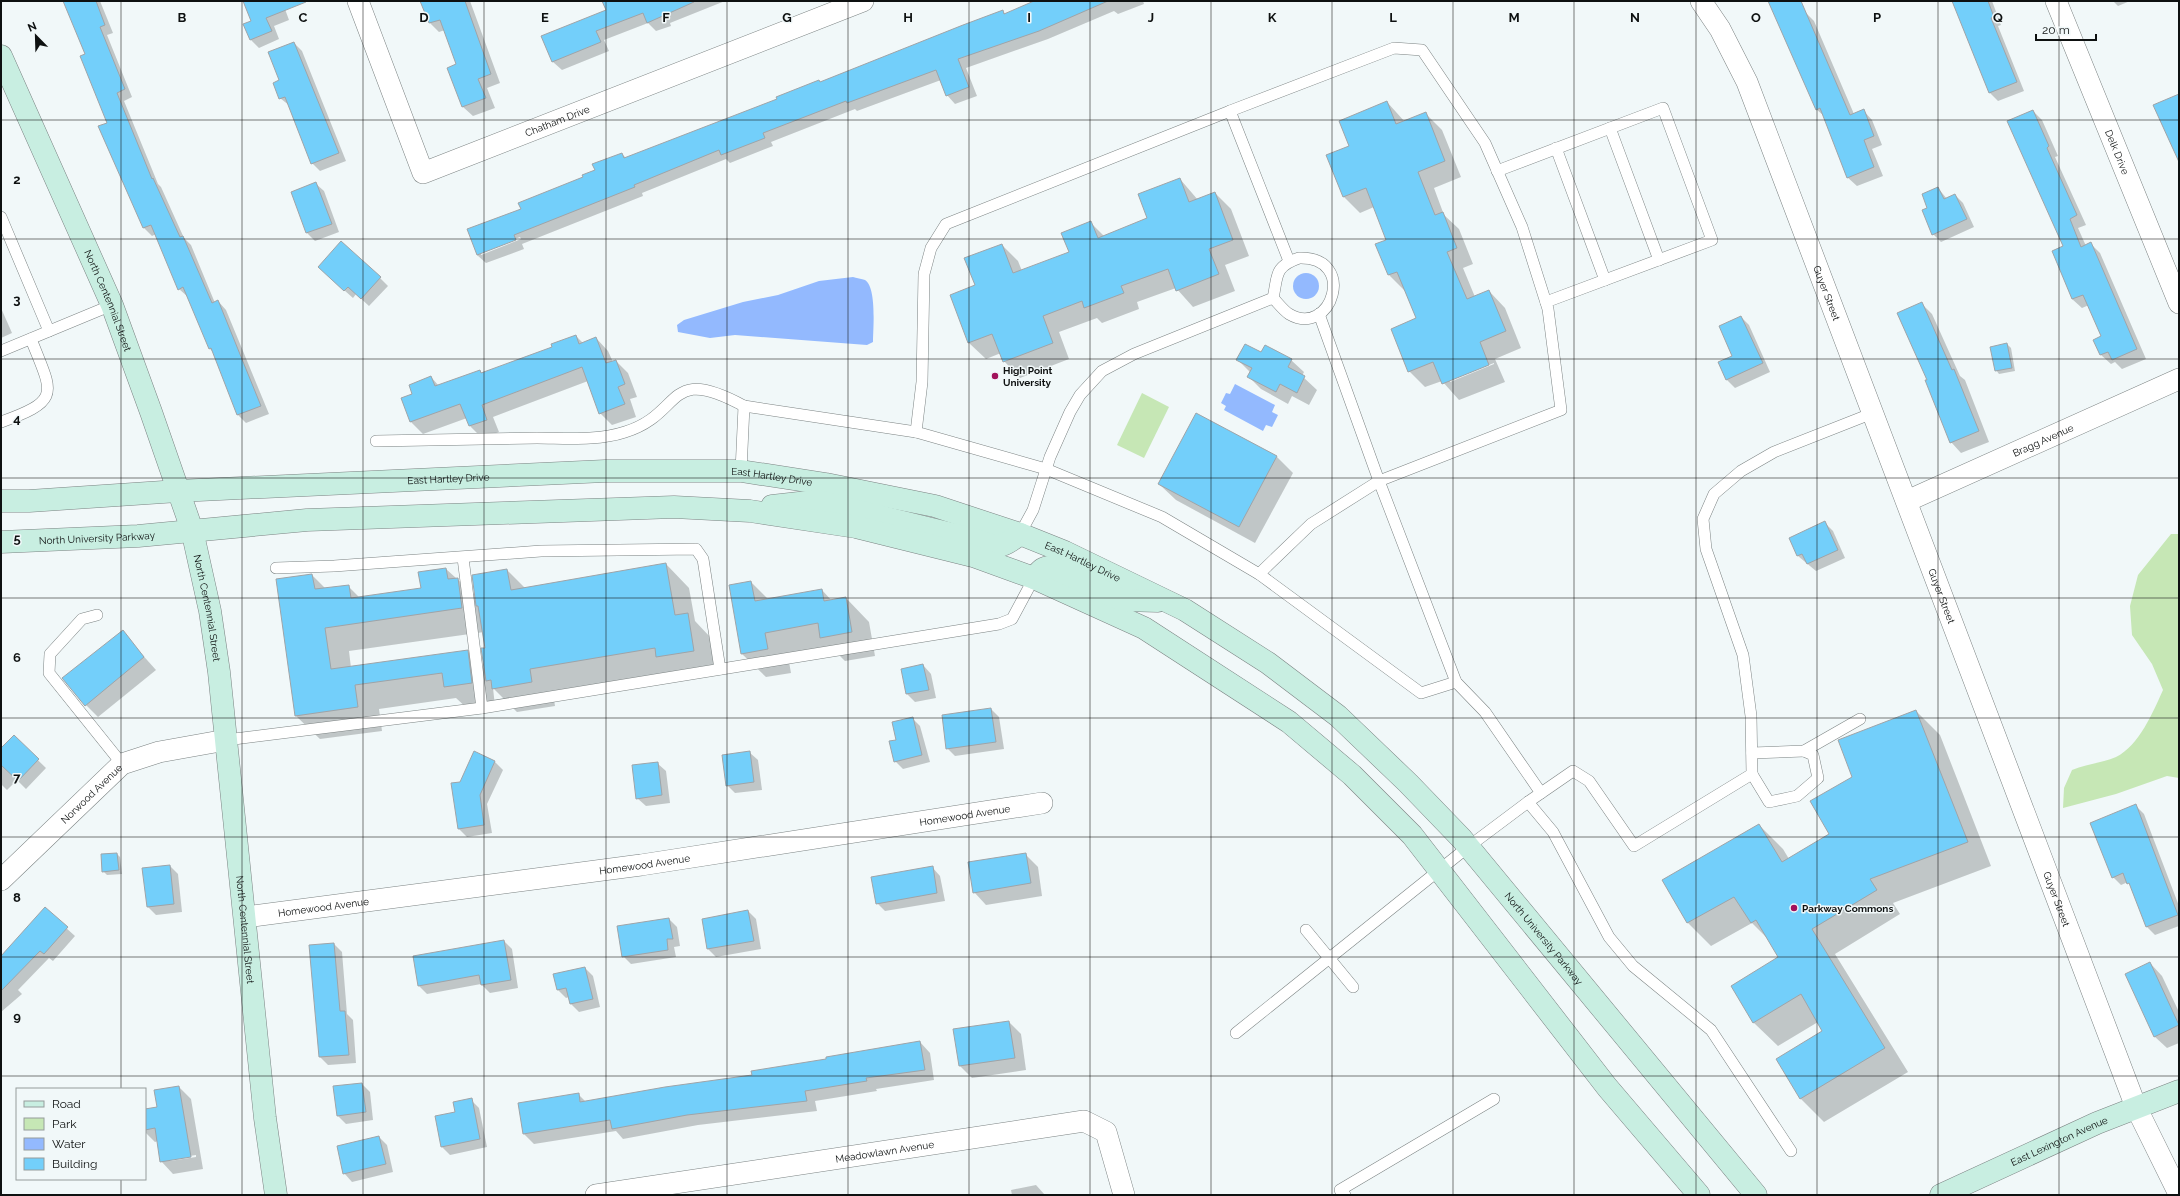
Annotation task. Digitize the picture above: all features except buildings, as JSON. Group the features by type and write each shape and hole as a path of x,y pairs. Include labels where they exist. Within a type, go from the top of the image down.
{"main road":[{"name":"North Centennial Street","path":"1,56 112,305 192,530 210,611 226,740 246,917 266,1118 276,1195"},
{"name":"East Hartley Drive","path":"178,491 605,471 741,472 826,484 935,506 1020,534 1065,552 1185,610 1268,663 1315,698"},
{"path":"1,501 29,502 178,491"},
{"path":"730,510 817,502 996,546 1007,545 1020,534"},
{"path":"192,530 307,520 495,513 674,508 750,511 856,527 972,556 1034,578 1144,628 1289,722 1352,775 1412,835 1607,1087 1699,1195"},
{"name":"North University Parkway","path":"1,542 138,536 192,530"},
{"path":"1034,578 1046,566 1052,567 1122,600 1167,602"},
{"name":"North University Parkway","path":"1315,698 1338,716 1408,782 1468,847 1756,1195"},
{"name":"East Lexington Avenue","path":"1941,1195 2097,1123 2179,1091"}],"street":[{"name":"Chatham Drive","path":"358,1 423,173 863,1"},
{"name":"Guyer Street","path":"1701,1 1720,29 1747,82 2136,1107 2179,1194"},
{"name":"Delk Drive","path":"2056,1 2179,302"},
{"name":"Bragg Avenue","path":"1907,501 2179,379"},
{"name":"Norwood Avenue","path":"1,880 122,764 159,752 226,740"},
{"name":"Homewood Avenue","path":"246,917 641,864 1042,803"},
{"name":"Meadowlawn Avenue","path":"596,1195 1084,1121 1106,1132 1124,1195"}],"lane":[{"path":"916,432 922,382 924,274 931,248 946,224 1230,111 1394,48 1422,50 1485,143 1522,227 1546,302 1561,410 1379,481 1311,524 1259,574"},
{"path":"1497,171 1663,108 1666,116 1712,240 1546,302"},
{"path":"1230,111 1289,261"},
{"path":"1610,128 1659,260"},
{"path":"1556,148 1605,280"},
{"path":"1,217 49,331"},
{"path":"1299,258 1316,260 1324,265 1331,274 1334,291 1331,302 1319,314 1309,317 1298,317 1288,314 1273,298 1275,277 1289,261 1299,258"},
{"path":"1020,534 1033,510 1046,469 1070,412 1080,395 1102,371 1134,354 1273,298"},
{"path":"1,352 112,305"},
{"path":"1319,314 1379,481 1456,682 1485,712 1541,793"},
{"path":"1,422 34,409 42,404 47,397 47,381 31,339"},
{"path":"376,441 588,437 625,432 646,423 675,396 690,389 706,390 721,394 744,406 916,432 1046,469 1162,517 1259,574 1421,693 1456,682"},
{"path":"741,472 744,406"},
{"path":"1752,753 1804,751 1814,755 1818,778 1797,796 1769,802 1752,774 1751,716 1743,655 1706,549 1703,519 1714,494 1741,471 1774,452 1873,413"},
{"path":"276,568 463,558 541,551 696,549 704,559 720,670"},
{"path":"463,558 482,708"},
{"path":"226,740 482,708 999,624 1012,619 1034,578"},
{"path":"97,616 82,618 50,654 49,673 122,764"},
{"path":"1804,751 1860,719"},
{"path":"1236,1033 1468,847 1528,802 1573,771 1589,781 1634,846 1752,774"},
{"path":"1528,802 1553,832 1609,937 1634,966 1711,1030 1791,1151"},
{"path":"1306,930 1353,988"},
{"path":"1345,1195 1340,1190 1494,1099"}],"green space":[{"path":"1142,393 1169,407 1144,458 1117,445"},
{"path":"2171,534 2179,534 2179,778 2167,776 2116,794 2063,808 2064,788 2072,770 2116,757 2132,745 2144,728 2163,690 2152,664 2132,635 2130,606 2138,575"}],"water":[{"path":"1306,273 1315,277 1319,286 1315,295 1306,299 1297,295 1293,286 1297,277"},
{"path":"853,277 865,280 869,284 873,300 873,342 867,345 735,335 710,338 678,332 677,325 684,320 743,302 778,295 819,281"},
{"path":"1235,384 1275,405 1272,412 1278,415 1272,427 1266,425 1263,431 1224,410 1226,406 1221,403 1226,393 1230,394"}],"place":[{"name":"High Point University","path":"995,376"},
{"name":"Parkway Commons","path":"1794,908"}]}
